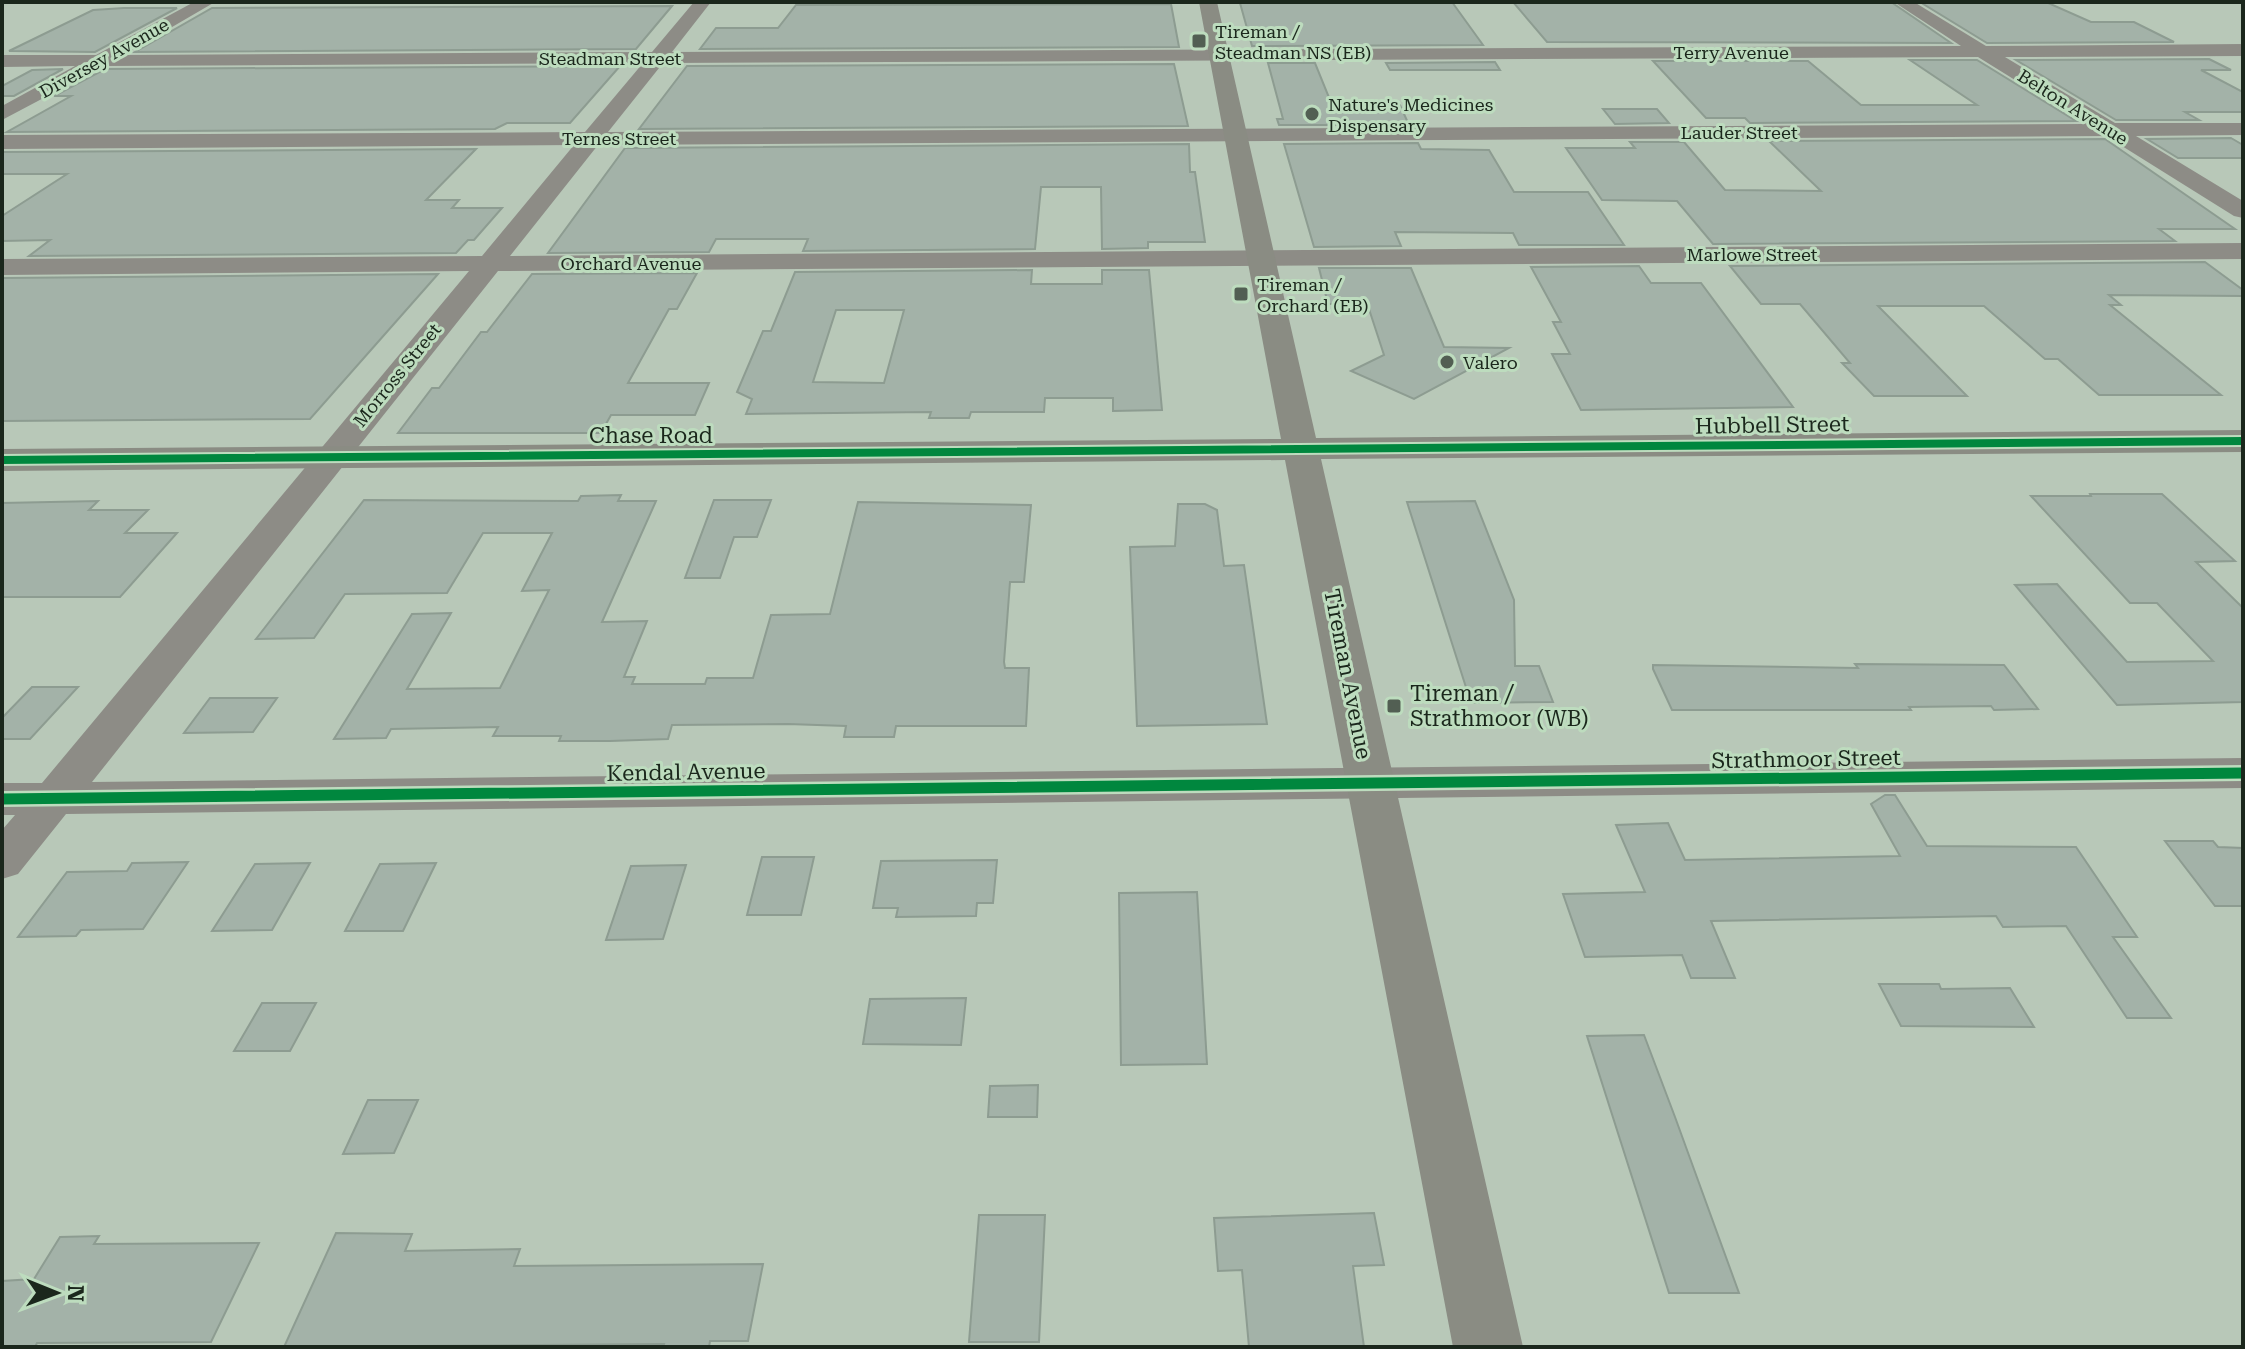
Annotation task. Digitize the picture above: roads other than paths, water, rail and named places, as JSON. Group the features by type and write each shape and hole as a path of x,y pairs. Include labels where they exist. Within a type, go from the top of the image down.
{"street":[{"name":"Diversey Avenue","path":"2,114 207,2"},
{"name":"Morross Street","path":"2,862 703,2"},
{"name":"Tireman Avenue","path":"1208,2 1488,1347"},
{"name":"Belton Avenue","path":"1902,2 2243,211"},
{"name":"Terry Avenue","path":"1219,55 2243,50"},
{"name":"Steadman Street","path":"2,61 1219,55"},
{"name":"Lauder Street","path":"1235,135 2243,129"},
{"name":"Ternes Street","path":"2,142 1235,135"},
{"name":"Marlowe Street","path":"1260,258 2243,251"},
{"name":"Orchard Avenue","path":"2,267 1260,258"},
{"name":"Hubbell Street","path":"1301,449 2243,441"},
{"name":"Chase Road","path":"2,460 1301,449"},
{"name":"Strathmoor Street","path":"1370,784 2243,773"},
{"name":"Kendal Avenue","path":"2,799 1370,784"}],"place":[{"name":"Tireman / Steadman NS (EB)","path":"1199,41"},
{"name":"Nature's Medicines Dispensary","path":"1312,114"},
{"name":"Tireman / Orchard (EB)","path":"1241,294"},
{"name":"Valero","path":"1447,362"},
{"name":"Tireman / Strathmoor (WB)","path":"1394,706"}]}
